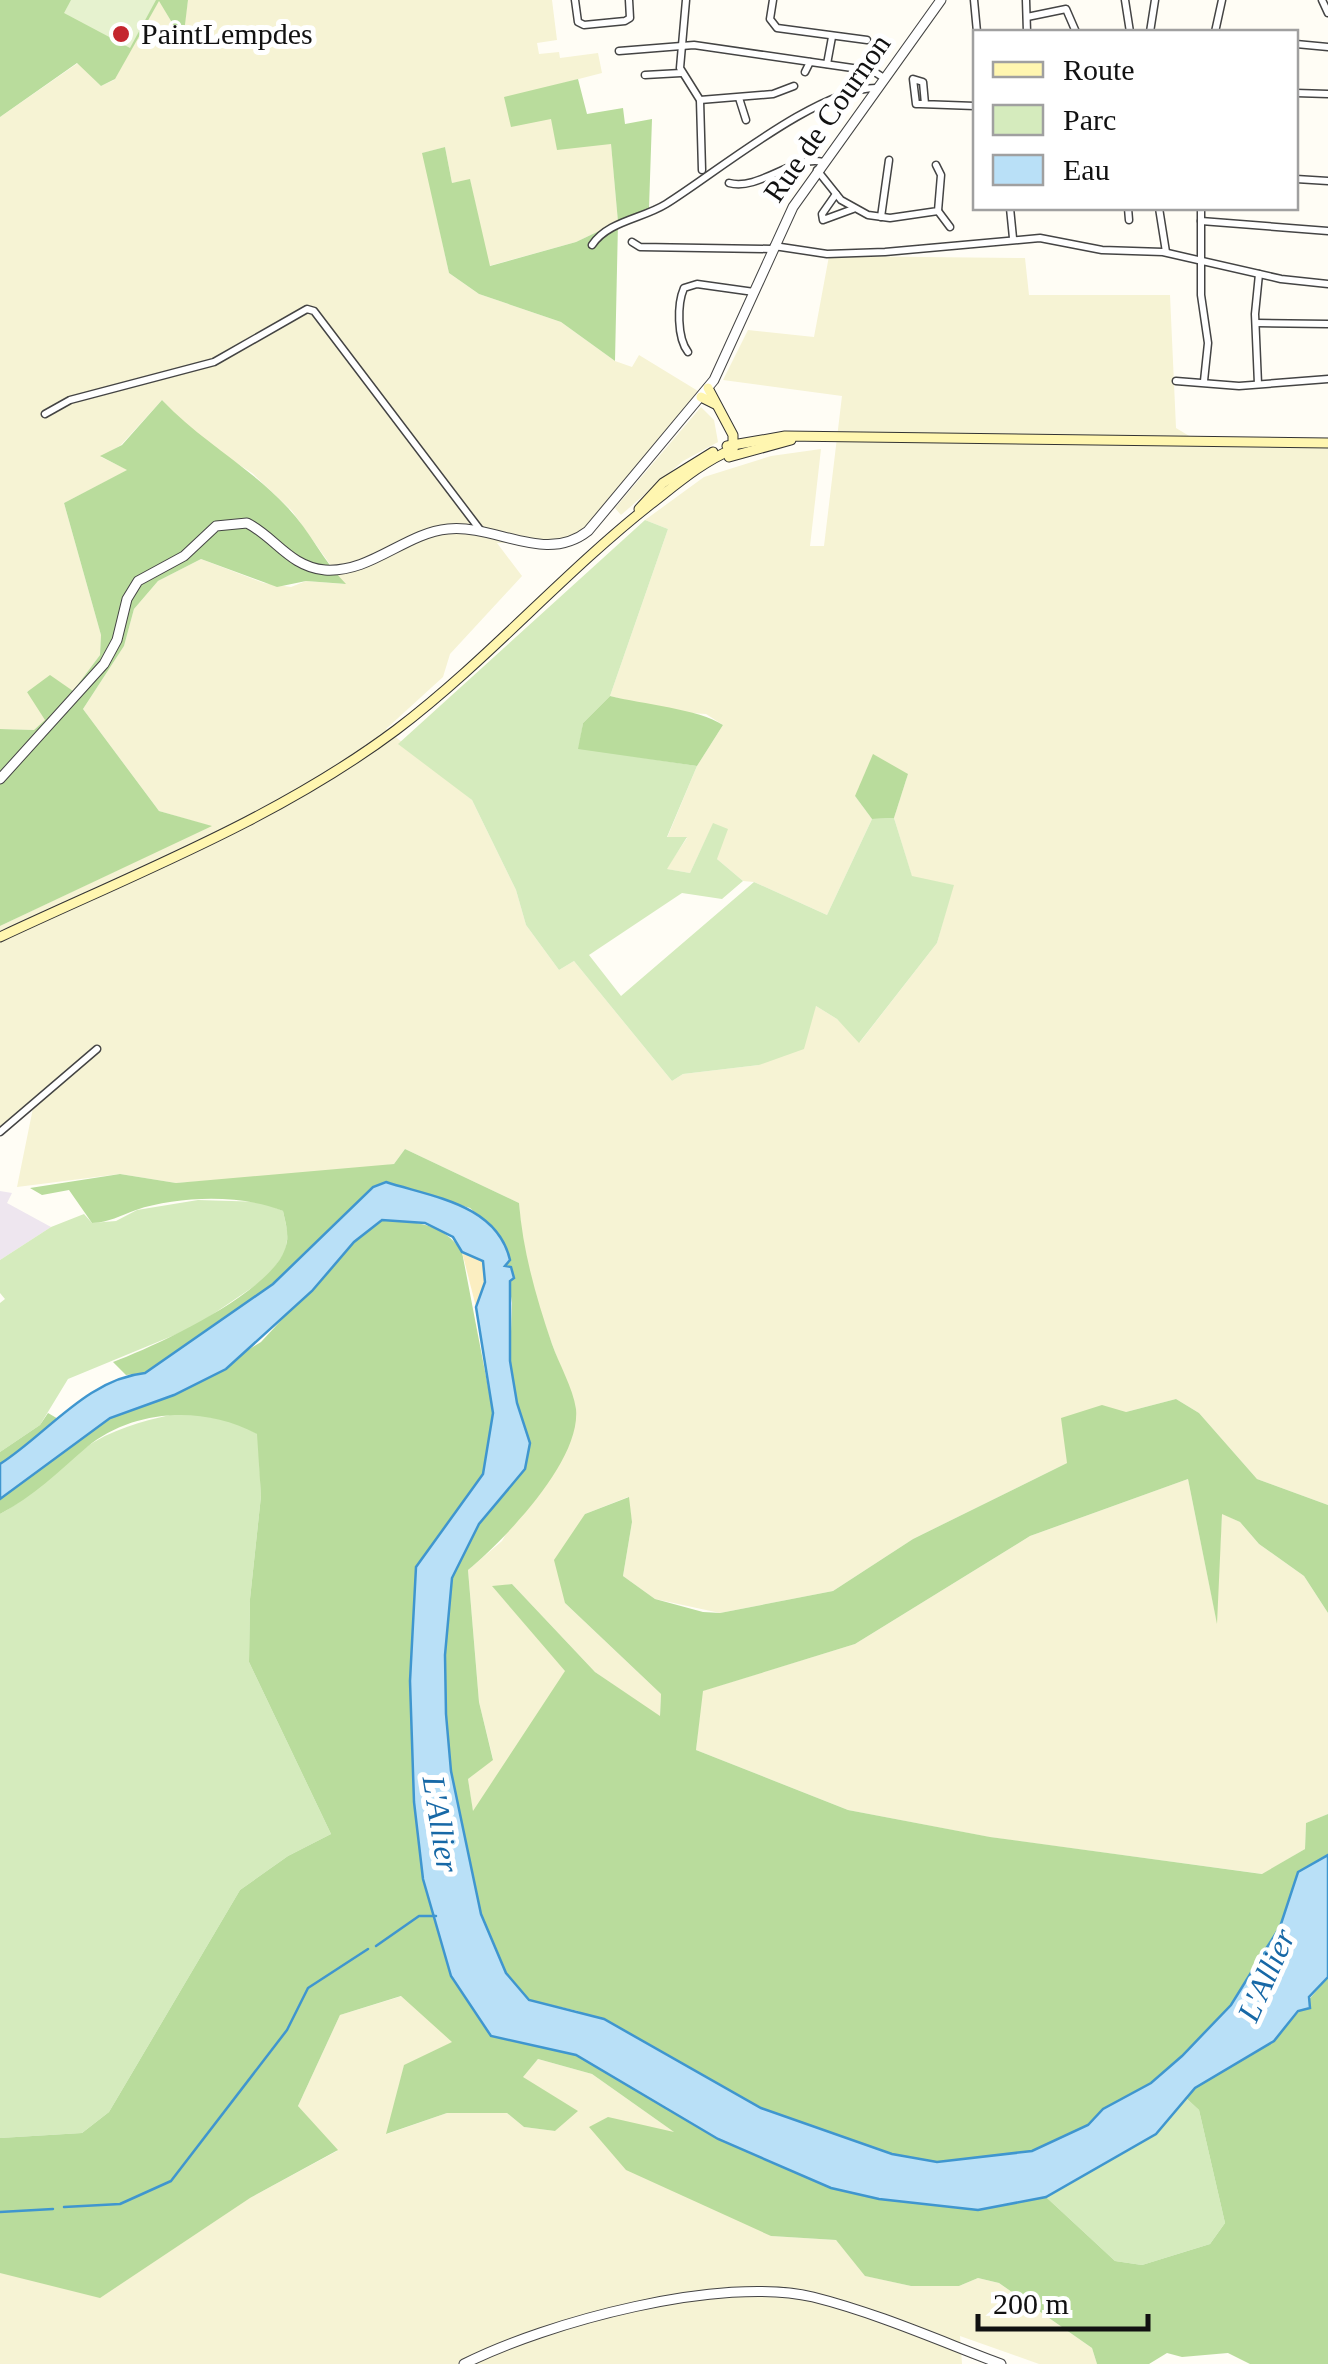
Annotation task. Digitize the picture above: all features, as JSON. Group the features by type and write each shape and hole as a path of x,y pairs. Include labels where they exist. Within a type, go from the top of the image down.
{"main road":[{"path":"708,388 733,450"},
{"path":"0,937 264,812 350,763 453,682 682,468 733,450 799,438 1328,443"},
{"path":"637,513 702,466 733,450"}],"street":[{"path":"576,0 582,25 625,21 630,18 629,0"},
{"path":"686,0 682,73 700,100 702,170"},
{"path":"773,0 773,26 867,40"},
{"name":"Rue de Cournon","path":"482,532 548,545 572,542 588,531 708,388 755,292 772,247 820,166 941,0"},
{"path":"974,0 977,30"},
{"path":"1026,0 1027,30"},
{"path":"1124,0 1130,30"},
{"path":"1150,30 1154,0"},
{"path":"1216,30 1222,0"},
{"path":"1322,0 1328,14"},
{"path":"1027,17 1066,9 1075,30"},
{"path":"827,64 832,37"},
{"path":"1298,44 1328,47"},
{"path":"619,51 685,47 872,70 884,78"},
{"path":"805,72 810,62"},
{"path":"645,74 682,73"},
{"path":"700,100 739,98 794,86"},
{"path":"592,245 608,230 666,204 802,116 860,90 876,88"},
{"path":"1298,93 1328,94"},
{"path":"739,98 741,115 746,120"},
{"path":"925,104 973,106"},
{"path":"881,217 889,160"},
{"path":"729,182 744,184 811,161 820,166 836,194 853,209 881,217 938,211"},
{"path":"936,165 941,175 938,211 950,227"},
{"path":"1298,180 1328,181"},
{"path":"836,194 822,214 823,220 853,209"},
{"path":"1010,210 1013,238"},
{"path":"1128,210 1129,220"},
{"path":"1159,210 1166,254"},
{"path":"1201,210 1208,343 1204,381"},
{"path":"1201,220 1328,231"},
{"path":"632,242 640,246 772,247 815,253 885,252 1013,238 1166,254 1328,284"},
{"path":"1258,384 1259,274"},
{"path":"688,352 682,345 680,301 685,287 696,284 755,292"},
{"path":"45,414 70,400 214,362 307,309 314,311 482,532"},
{"path":"1256,322 1328,324"},
{"path":"1176,381 1258,384 1328,379"},
{"path":"0,779 104,664 135,585 184,556 216,526 246,524 293,559 326,570 382,557 442,529 482,532"},
{"path":"0,1132 97,1049"},
{"path":"464,2364 523,2338 581,2322 696,2296 776,2292 813,2297 1001,2364"}],"shaded area":[{"path":"159,0 182,40 188,0 552,0 557,40 537,43 539,54 559,52 560,58 598,53 602,73 505,98 611,143 618,222 576,242 489,266 470,180 452,183 445,147 423,153 449,273 479,294 561,322 615,361 632,367 639,355 698,391 579,535 562,543 497,543 522,576 450,654 443,677 386,729 472,800 516,890 526,925 559,970 574,961 672,1081 683,1074 759,1065 816,1006 837,1019 860,1042 937,943 953,885 912,877 894,818 908,774 855,796 872,819 827,915 754,882 743,881 717,859 713,824 690,873 666,869 687,838 667,838 697,766 723,725 706,714 673,712 610,696 668,529 645,520 704,477 771,456 821,449 810,546 824,546 842,396 723,380 748,330 814,337 829,256 1025,258 1029,295 1170,295 1176,428 1191,437 1328,438 1328,1505 1257,1479 1199,1413 1176,1399 1126,1412 1067,1463 913,1539 833,1591 720,1613 655,1599 623,1576 632,1522 628,1497 585,1514 565,1603 661,1694 660,1717 595,1672 512,1584 493,1587 566,1671 473,1813 468,1779 493,1759 479,1702 468,1570 502,1541 576,1410 539,1308 522,1241 519,1203 405,1149 394,1164 350,1171 176,1183 120,1174 17,1187 33,1108 0,1128 0,926 210,826 159,811 83,709 124,646 134,609 158,581 201,559 264,583 291,587 306,581 344,584 292,511 252,473 196,437 162,400 121,445 101,457 128,470 64,503 101,635 100,655 73,691 27,691 46,720 34,730 0,729 0,117 78,63 101,86 114,80"},
{"path":"701,407 714,420 718,442 683,461 621,515 615,508"},
{"path":"0,1191 12,1193 7,1203 51,1227 0,1260"},
{"path":"1188,1479 1216,1618 1222,1513 1240,1522 1259,1544 1304,1576 1328,1613 1328,1814 1306,1823 1305,1849 1263,1874 989,1837 848,1810 696,1750 702,1691 855,1644 1030,1536"},
{"path":"402,1996 453,2042 404,2066 387,2134 447,2113 507,2113 524,2127 555,2131 577,2111 522,2077 538,2059 592,2074 677,2134 771,2236 836,2240 866,2276 911,2286 959,2286 978,2278 999,2283 1092,2348 1097,2364 1039,2364 960,2336 962,2364 0,2364 0,2273 250,2198 337,2151 298,2106 340,2015"}],"green space":[{"path":"0,0 188,0 183,41 159,1 115,79 101,86 77,63 0,117"},
{"name":"PaintLempdes","path":"71,0 156,0 130,48 64,13"},
{"path":"578,79 587,114 623,108 625,124 652,119 649,208 618,223 615,361 561,322 479,294 449,273 422,153 445,147 452,183 470,179 490,266 576,242 618,222 611,144 557,150 551,119 511,127 504,97"},
{"path":"162,400 273,493 346,584 306,581 277,587 201,559 158,581 134,609 124,646 83,709 159,811 212,826 0,926 0,729 34,730 45,720 27,692 50,675 73,691 100,655 101,635 64,503 127,470 100,456 122,445"},
{"path":"645,520 668,529 610,696 583,723 579,748 697,766 667,837 687,837 667,869 690,873 713,823 728,829 717,859 743,881 722,899 682,893 589,955 621,996 754,882 827,915 872,819 894,818 912,876 954,885 937,943 859,1043 837,1019 816,1006 804,1049 759,1065 683,1074 672,1081 574,961 559,970 526,925 516,890 472,800 398,744"},
{"path":"610,696 685,711 723,725 697,766 578,749 583,723"},
{"path":"873,754 908,774 894,818 872,819 855,796"},
{"path":"405,1149 519,1203 536,1292 576,1409 567,1452 554,1474 520,1519 468,1570 479,1702 493,1760 468,1779 473,1811 565,1671 492,1586 512,1584 595,1672 660,1716 661,1694 565,1603 554,1560 585,1514 629,1497 632,1522 623,1576 655,1599 720,1613 833,1591 913,1539 1067,1463 1061,1418 1102,1405 1126,1412 1176,1399 1199,1413 1257,1479 1328,1505 1328,1613 1304,1576 1259,1544 1240,1522 1222,1514 1217,1624 1188,1479 1030,1536 855,1644 703,1691 696,1750 848,1810 990,1837 1262,1874 1305,1849 1306,1823 1328,1814 1328,1855 1298,1872 1280,1927 1231,2005 1151,2083 1103,2109 1088,2125 1032,2151 937,2162 892,2154 761,2108 578,2011 529,2000 506,1973 481,1914 451,1771 446,1714 445,1655 452,1578 479,1524 525,1469 530,1443 517,1403 510,1361 512,1303 506,1262 487,1223 470,1208 385,1182 373,1187 273,1284 144,1373 126,1375 113,1362 210,1316 258,1283 275,1266 287,1240 283,1211 249,1202 190,1200 153,1205 92,1223 69,1190 42,1195 30,1188 120,1174 176,1183 394,1164"},
{"path":"198,1200 262,1202 283,1211 288,1234 285,1252 268,1277 194,1327 68,1379 40,1425 0,1452 0,1303 5,1299 0,1293 0,1260 51,1227 84,1214 92,1223 116,1221 137,1210"},
{"path":"382,1220 437,1229 462,1252 493,1413 483,1474 416,1567 410,1681 414,1802 423,1879 451,1976 491,2036 576,2055 718,2139 879,2199 978,2210 1046,2197 1115,2261 1142,2265 1210,2244 1225,2223 1199,2110 1186,2098 1195,2088 1274,2041 1328,1977 1328,2364 1250,2364 1228,2353 1182,2357 1167,2353 1149,2364 1097,2364 1092,2348 999,2283 978,2278 959,2286 911,2286 865,2276 836,2240 771,2236 626,2170 589,2127 608,2117 674,2132 592,2074 538,2059 523,2077 578,2111 555,2131 524,2127 507,2113 447,2113 386,2134 404,2065 452,2042 401,1996 340,2015 298,2106 338,2150 250,2198 100,2298 0,2273 0,2138 82,2133 109,2112 240,1890 288,1856 331,1834 249,1662 250,1599 261,1496 257,1434 215,1419 170,1415 148,1418 106,1434 0,1514 0,1499 110,1418 174,1395 261,1342 354,1242"},
{"path":"184,1412 235,1422 258,1434 261,1496 250,1599 249,1662 331,1834 288,1856 240,1890 109,2112 82,2133 0,2138 0,1514 94,1442 127,1427"},
{"path":"48,1413 60,1420 0,1464 0,1452 40,1425"},
{"path":"1186,2098 1199,2110 1225,2223 1210,2244 1142,2265 1115,2261 1046,2197 1156,2134"}],"sand":[{"path":"462,1252 483,1261 485,1282 476,1307"}],"water":[{"name":"L'Allier","path":"386,1182 460,1206 492,1226 503,1241 510,1260 505,1266 511,1267 514,1278 510,1281 510,1361 517,1403 530,1443 525,1469 479,1524 452,1578 445,1655 446,1714 451,1771 481,1914 506,1973 529,2000 604,2019 761,2108 892,2154 937,2162 1032,2151 1088,2125 1103,2109 1151,2083 1231,2005 1280,1927 1298,1872 1328,1855 1328,1977 1309,1997 1310,2008 1298,2011 1274,2041 1195,2088 1156,2134 1046,2197 978,2210 879,2199 831,2188 718,2139 576,2055 491,2036 451,1976 423,1879 414,1802 410,1681 416,1567 483,1474 493,1413 476,1307 485,1282 483,1261 462,1252 453,1237 425,1223 382,1220 354,1242 312,1291 226,1369 174,1395 110,1418 0,1499 0,1464 86,1397 124,1377 145,1373 273,1284 373,1187"}],"waterway":[{"path":"376,1946 419,1916 436,1916"},
{"path":"64,2207 120,2204 171,2181 287,2030 308,1988 368,1949"},
{"path":"0,2212 53,2209"}],"place":[{"name":"PaintLempdes","path":"121,34"}]}
